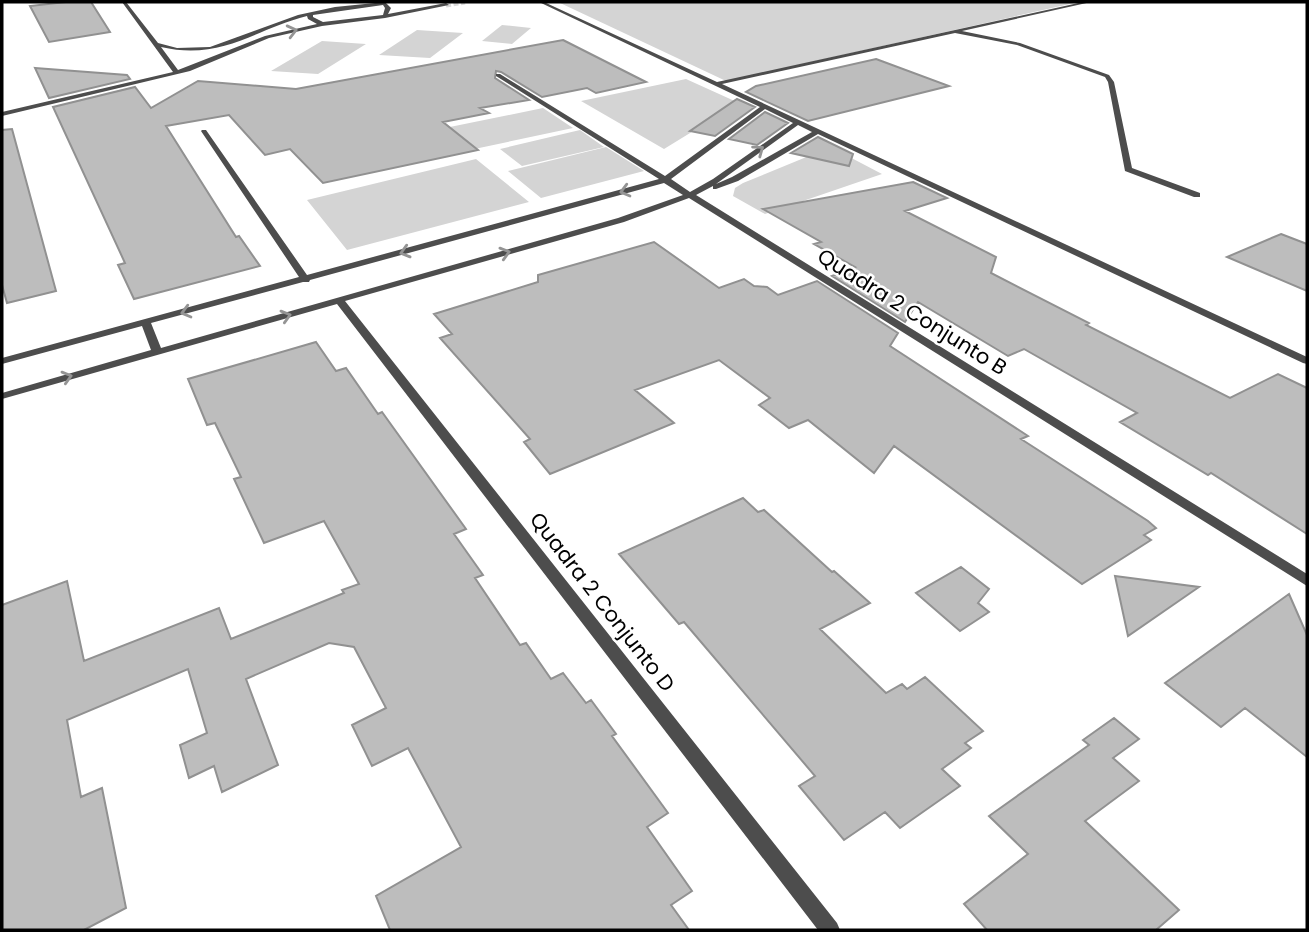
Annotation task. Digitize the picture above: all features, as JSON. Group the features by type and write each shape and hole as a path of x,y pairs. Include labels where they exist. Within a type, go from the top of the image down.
{"street":[{"path":"124,2 175,71"},
{"path":"384,2 388,8 384,16"},
{"path":"186,68 278,23 310,14 392,2"},
{"path":"541,2 719,83 1307,361"},
{"path":"719,83 1089,2"},
{"path":"2,114 159,76 267,37 322,24 446,5"},
{"path":"310,14 310,18 322,24"},
{"path":"953,31 1018,44 1107,76 1111,82 1128,169 1197,195"},
{"path":"158,45 169,49 202,49 231,45"},
{"path":"169,49 176,58"},
{"name":"Quadra 2 Conjunto B","path":"498,75 1307,581"},
{"path":"2,361 665,180 765,106"},
{"path":"692,195 716,181 797,122"},
{"path":"204,131 306,280"},
{"path":"2,396 621,220 735,179 819,131"},
{"name":"Quadra 2 Conjunto D","path":"340,300 830,930"},
{"path":"146,323 157,352"}],"shaded area":[{"path":"558,2 1079,2 726,81"},
{"path":"502,25 531,28 512,44 482,41"},
{"path":"417,30 463,33 430,58 379,55"},
{"path":"322,41 366,44 318,74 271,71"},
{"path":"686,79 739,103 664,149 581,101"},
{"path":"543,108 573,128 465,151 440,129"},
{"path":"580,130 604,147 522,166 500,149"},
{"path":"606,147 644,171 541,198 508,171"},
{"path":"821,151 840,152 882,174 765,214 733,196 735,188 743,183"},
{"path":"476,159 529,202 347,250 307,200"}],"building":[{"path":"91,2 110,32 49,42 30,6"},
{"path":"563,40 646,82 596,93 587,88 542,97 496,71 495,78 529,100 480,108 489,113 443,122 478,150 323,183 290,149 265,155 229,115 166,126 236,237 239,236 260,266 134,299 118,265 125,263 53,107 135,87 151,108 198,81 296,89"},
{"path":"876,59 949,86 808,121 746,92 756,86"},
{"path":"35,68 127,75 130,79 49,98"},
{"path":"737,99 755,107 715,136 690,131"},
{"path":"765,112 788,123 757,145 729,139"},
{"path":"12,129 56,291 7,303 2,285 2,130"},
{"path":"818,137 853,154 849,166 791,153"},
{"path":"913,182 947,198 905,211 996,257 991,273 1089,323 1086,325 1230,398 1278,374 1307,388 1307,534 1211,473 1208,475 1120,422 1137,413 1024,349 1008,356 918,302 905,322 832,276 855,267 814,244 821,242 763,209"},
{"path":"1281,234 1307,244 1307,291 1227,257"},
{"path":"654,242 719,288 744,279 754,286 767,287 778,295 817,281 898,333 890,346 1028,436 1021,439 1148,521 1156,528 1144,535 1151,540 1082,584 894,446 874,473 808,420 789,428 759,405 770,398 719,360 635,390 674,423 550,474 524,442 530,439 440,338 452,334 434,314 538,282 538,275"},
{"path":"316,342 336,371 346,368 378,414 382,412 466,529 454,534 483,575 475,578 520,645 526,643 551,679 563,673 586,703 591,700 616,734 612,736 668,813 647,827 692,891 671,905 689,930 390,930 376,896 461,847 408,748 372,766 352,725 386,708 354,647 329,643 246,679 278,765 222,792 214,766 189,778 180,745 207,733 188,669 67,720 81,797 102,788 126,908 84,930 2,930 2,605 67,581 84,661 219,608 231,639 344,593 342,590 359,584 324,521 264,543 234,479 241,477 215,423 207,425 188,379"},
{"path":"743,498 758,512 764,510 870,603 820,629 886,693 902,684 907,689 925,677 983,731 965,743 971,748 942,769 960,786 900,828 885,812 844,840 799,786 815,776 684,622 679,624 619,554"},
{"path":"961,567 989,589 978,603 989,612 960,631 916,593"},
{"path":"1115,576 1199,587 1128,636"},
{"path":"1289,594 1307,635 1307,757 1245,708 1221,727 1165,683"},
{"path":"1114,718 1139,739 1113,758 1139,781 1085,821 1179,910 1156,930 987,930 964,904 1028,854 989,816 1089,745 1083,740"}],"tunnel":[{"path":"446,5 465,2"}]}
